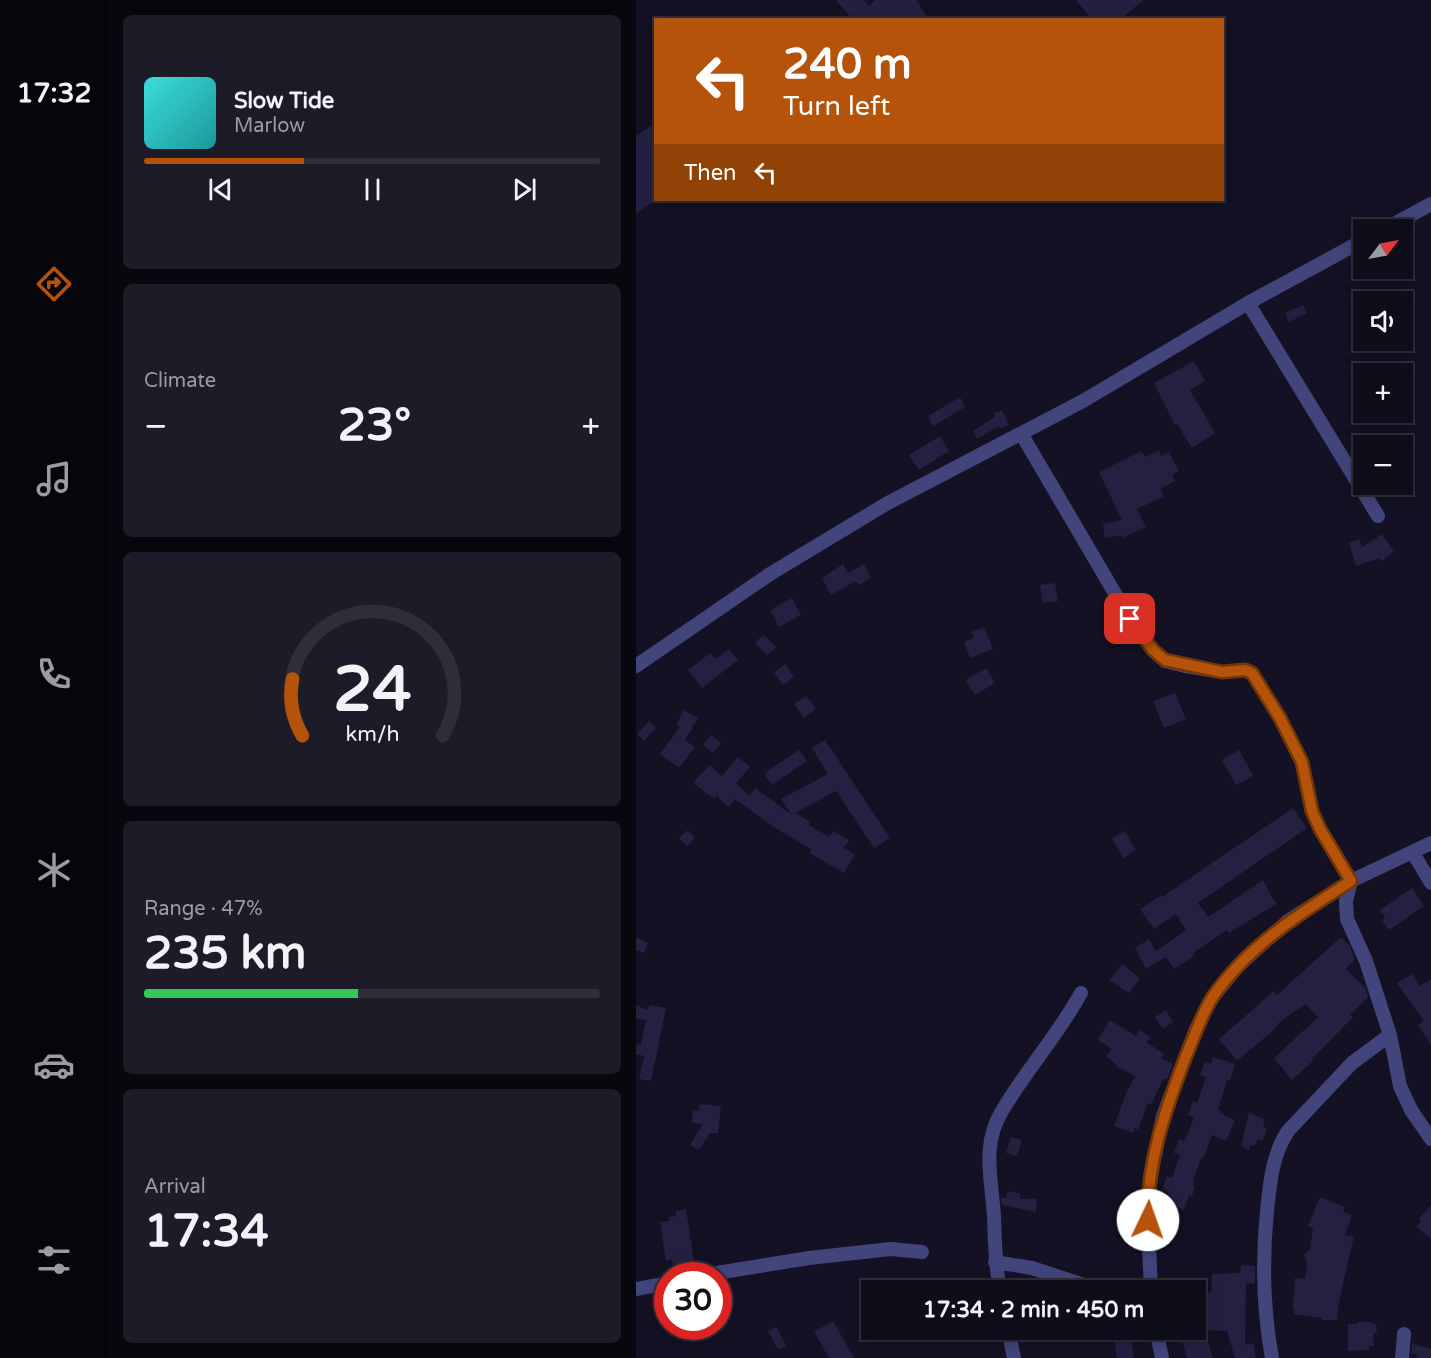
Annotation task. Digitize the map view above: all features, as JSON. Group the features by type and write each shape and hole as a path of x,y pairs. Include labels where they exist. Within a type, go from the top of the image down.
{"street":[{"path":"1403,219 1431,204"},
{"path":"636,666 771,574 877,509 1022,435 1248,303 1353,246"},
{"path":"1248,303 1378,516"},
{"path":"1022,435 1130,619 1153,650 1165,660 1222,672 1245,670 1252,673 1280,718 1302,762 1308,799 1320,829 1351,881 1346,901 1347,919 1366,961 1390,1035 1400,1086 1411,1110 1431,1139"},
{"path":"1151,1280 1147,1203 1163,1116 1196,1029 1212,998 1237,967 1288,921 1351,881 1431,843"},
{"path":"1413,853 1431,883"},
{"path":"998,1280 989,1179 992,1133 1001,1112 1066,1019 1081,993"},
{"path":"1272,1358 1266,1323 1263,1255 1269,1191 1274,1160 1280,1143 1288,1131 1352,1063 1390,1035"},
{"path":"732,1271 881,1250 922,1252"},
{"path":"995,1262 1032,1268 1069,1280"},
{"path":"636,1289 654,1285"},
{"path":"1402,1358 1404,1334"},
{"path":"1010,1340 1014,1358"},
{"path":"1158,1340 1162,1358"}],"building":[{"path":"836,0 864,0 869,6 876,0 916,0 928,18 851,18"},
{"path":"1076,0 1143,0 1122,18 1090,18"},
{"path":"654,123 654,201 636,213 636,136"},
{"path":"1303,305 1307,313 1289,322 1285,313"},
{"path":"1194,361 1205,381 1190,390 1215,433 1192,448 1177,424 1175,425 1154,383"},
{"path":"960,397 965,407 933,426 928,416"},
{"path":"1002,410 1009,425 1000,429 999,426 977,439 973,431 995,417 994,413"},
{"path":"940,436 949,451 919,470 909,455"},
{"path":"1159,450 1161,456 1169,452 1179,471 1172,475 1175,481 1160,489 1164,496 1137,509 1146,527 1122,538 1121,535 1105,538 1103,524 1122,520 1099,472 1141,451 1145,457"},
{"path":"1382,534 1394,552 1382,561 1380,558 1356,566 1349,543 1359,539 1362,547"},
{"path":"843,564 848,573 864,564 871,578 859,585 856,581 831,595 822,578"},
{"path":"1055,583 1058,601 1043,603 1040,585"},
{"path":"792,598 801,615 779,627 770,610"},
{"path":"984,627 993,649 970,658 964,642 974,638 971,632"},
{"path":"765,636 776,647 767,655 755,643"},
{"path":"729,649 738,660 702,688 688,670 710,653 715,659"},
{"path":"785,664 794,677 783,685 774,672"},
{"path":"986,668 995,683 975,695 966,680"},
{"path":"1175,693 1186,719 1164,728 1153,701"},
{"path":"806,696 816,709 804,718 794,704"},
{"path":"684,710 698,718 685,740 695,747 679,768 660,754 680,727 676,725"},
{"path":"649,721 656,728 644,741 637,734"},
{"path":"711,735 721,743 713,753 703,745"},
{"path":"825,740 890,838 874,848 836,791 795,813 811,822 809,825 829,837 833,831 849,840 844,848 855,854 844,873 809,853 811,849 777,829 735,799 728,807 717,796 714,799 693,783 710,765 722,776 738,757 750,767 736,783 750,796 755,788 792,815 781,799 828,774 812,748"},
{"path":"799,750 807,761 772,785 765,775 767,771"},
{"path":"1239,750 1253,776 1236,785 1222,760"},
{"path":"1293,808 1307,828 1198,903 1208,917 1263,880 1276,904 1229,933 1227,930 1174,969 1166,957 1146,969 1135,948 1149,939 1156,951 1186,930 1176,914 1154,929 1140,909 1161,895 1162,897"},
{"path":"688,830 695,838 687,846 679,838"},
{"path":"1125,831 1136,850 1123,858 1112,838"},
{"path":"1412,888 1424,906 1389,930 1382,920 1385,918 1380,910"},
{"path":"636,937 648,943 644,953 636,950"},
{"path":"1341,937 1349,945 1355,959 1346,968 1366,989 1368,997 1350,1015 1353,1017 1312,1059 1313,1061 1292,1080 1274,1058 1318,1017 1305,1004 1280,1022 1237,1061 1219,1039 1274,991 1277,995"},
{"path":"1122,964 1140,978 1129,993 1109,980"},
{"path":"1412,974 1420,986 1431,979 1431,1045 1418,1025 1424,1021 1397,983"},
{"path":"636,1005 648,1010 649,1005 666,1008 651,1081 639,1079 644,1056 636,1054 636,1044 641,1045 646,1020 636,1018"},
{"path":"1166,1010 1173,1022 1163,1029 1155,1017"},
{"path":"1110,1020 1136,1036 1140,1030 1151,1038 1146,1042 1164,1054 1161,1058 1173,1064 1167,1080 1164,1078 1151,1105 1148,1103 1138,1130 1135,1128 1133,1133 1114,1126 1135,1076 1116,1066 1106,1056 1112,1049 1098,1040"},
{"path":"1213,1057 1235,1064 1230,1081 1227,1080 1218,1110 1235,1120 1226,1141 1212,1135 1194,1178 1193,1185 1195,1186 1192,1196 1189,1195 1184,1210 1165,1203 1168,1192 1162,1190 1167,1176 1172,1178 1180,1155 1174,1153 1179,1139 1185,1141 1194,1117 1188,1115 1193,1101 1197,1103 1206,1077 1200,1075 1205,1061 1211,1064"},
{"path":"699,1104 721,1106 718,1133 710,1133 699,1150 690,1145 703,1124 692,1123 693,1110 699,1110"},
{"path":"1249,1112 1265,1120 1263,1126 1267,1130 1263,1140 1258,1139 1249,1150 1241,1146"},
{"path":"1011,1137 1022,1140 1017,1156 1006,1153"},
{"path":"1008,1191 1021,1194 1020,1199 1037,1199 1036,1212 1002,1205 1001,1198 1006,1198"},
{"path":"1320,1197 1345,1207 1343,1212 1352,1215 1345,1235 1354,1236 1339,1301 1337,1320 1322,1320 1322,1318 1294,1314 1295,1310 1293,1310 1295,1278 1305,1279 1307,1262 1304,1255 1310,1249 1313,1228 1308,1226"},
{"path":"1431,1205 1431,1239 1416,1227 1421,1221 1419,1219"},
{"path":"686,1209 694,1262 666,1261 660,1222 669,1221 669,1217 676,1216 675,1211"},
{"path":"1241,1265 1255,1266 1255,1284 1246,1283 1245,1345 1253,1343 1256,1358 1235,1358 1227,1331 1206,1330 1206,1293 1211,1292 1212,1274 1240,1273"},
{"path":"833,1321 854,1358 829,1358 814,1332"},
{"path":"1357,1322 1376,1324 1377,1333 1373,1333 1374,1346 1369,1346 1369,1350 1348,1351 1348,1324 1358,1324"},
{"path":"776,1327 786,1346 778,1350 768,1331"},
{"path":"1206,1336 1213,1358 1187,1358 1182,1340 1206,1340"},
{"path":"1114,1340 1131,1340 1134,1358 1117,1358"},
{"path":"1412,1344 1431,1349 1431,1358 1416,1358 1418,1354 1411,1353"}],"route":[{"path":"1130,619 1153,650 1165,660 1222,672 1245,670 1252,673 1280,718 1302,762 1312,811 1351,881 1288,921 1259,945 1237,967 1212,998 1196,1029 1163,1116 1147,1203 1148,1220"}]}
